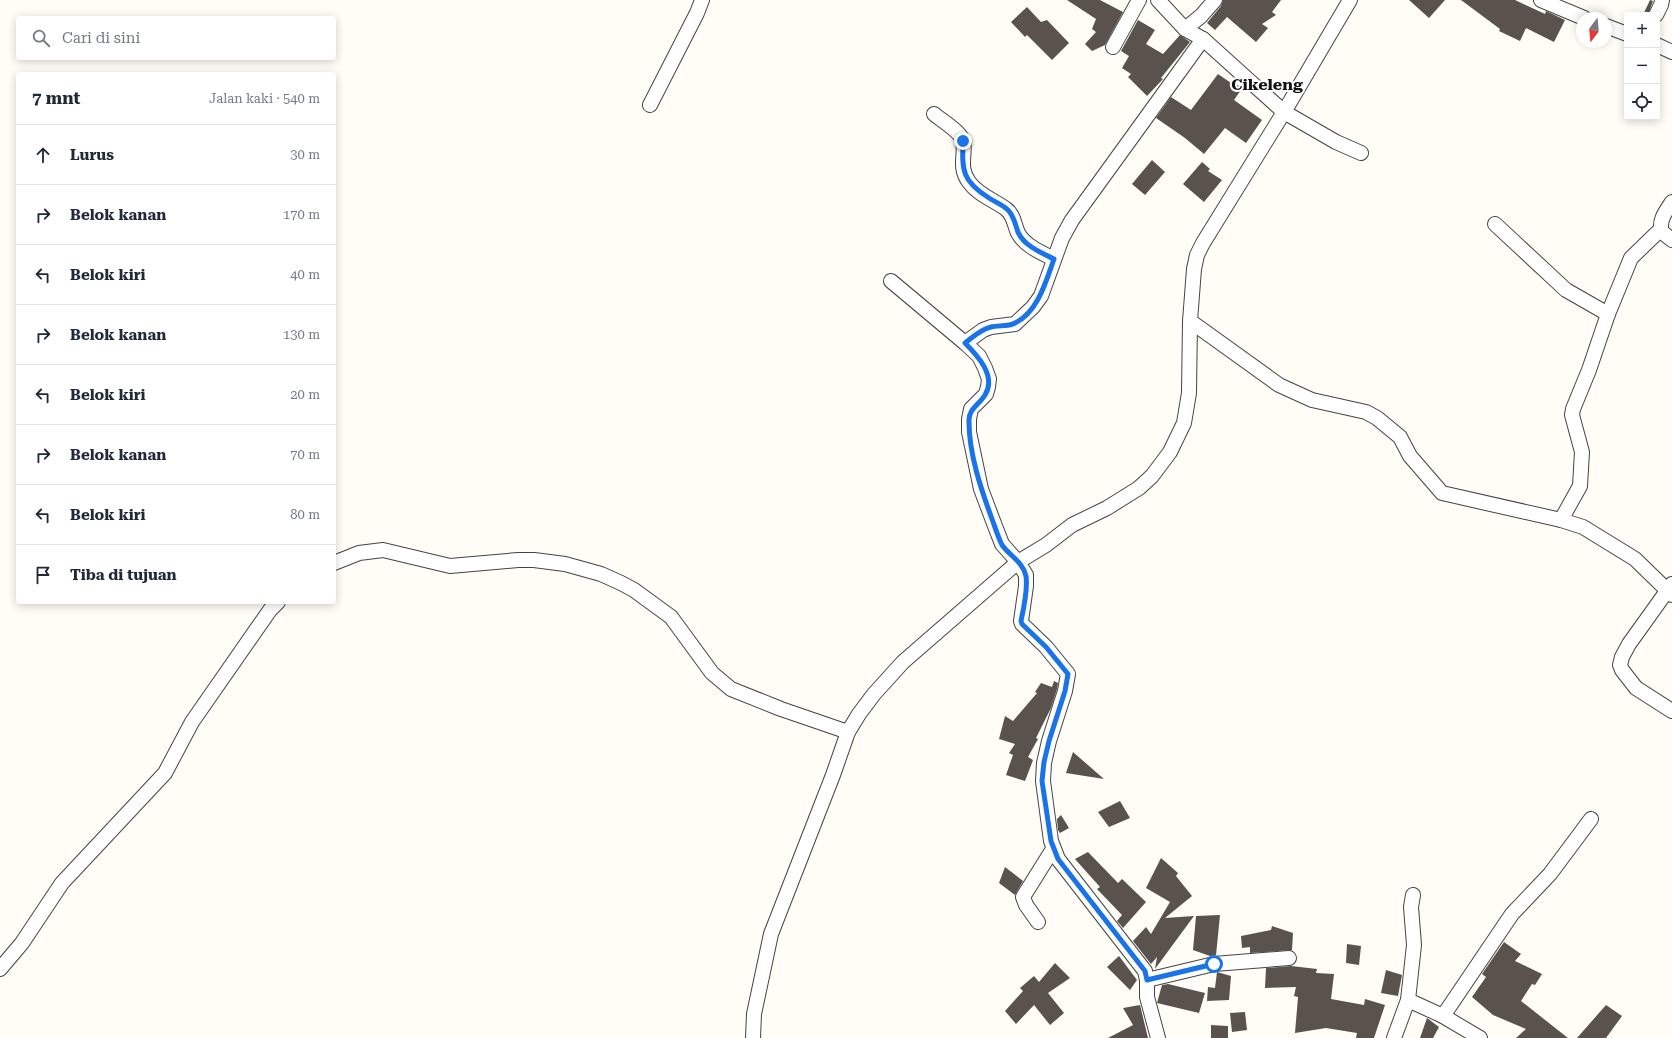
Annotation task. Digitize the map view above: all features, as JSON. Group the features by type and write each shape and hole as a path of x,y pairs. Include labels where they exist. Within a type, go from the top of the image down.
{"street":[{"path":"650,105 697,13 702,0"},
{"path":"1113,47 1138,0"},
{"path":"1158,0 1185,29 1203,39 1284,112 1336,142 1360,153"},
{"path":"1185,29 1201,16 1215,0"},
{"path":"753,1038 754,1014 771,934 833,775 848,732 874,694 903,662 1018,562 1046,545 1072,525 1107,508 1139,488 1162,464 1179,435 1187,410 1189,393 1190,321 1194,269 1199,250 1284,112 1350,0"},
{"path":"1541,0 1576,15"},
{"path":"1658,12 1662,0"},
{"path":"1612,28 1624,33"},
{"path":"965,343 983,330 992,327 1015,324 1025,316 1041,296 1062,238 1072,220 1203,39"},
{"path":"1660,46 1672,52"},
{"path":"934,114 959,134 963,141 963,169 969,182 978,191 1008,210 1015,220 1018,233 1031,247 1054,259"},
{"path":"1672,202 1661,220 1661,229 1666,236 1672,240"},
{"path":"1495,224 1566,290 1608,314"},
{"path":"1561,520 1580,486 1582,452 1572,415 1573,409 1589,370 1608,314 1631,258 1661,229"},
{"path":"891,281 979,356 989,379 986,394 971,409 969,418 969,432 981,489 1002,544 1018,562 1026,575 1021,621 1022,624 1046,647 1068,674 1065,691 1049,741 1044,762 1042,781 1053,849 1058,859 1145,971 1147,980 1147,997 1158,1038"},
{"path":"1190,321 1279,385 1312,400 1366,412 1377,418 1400,437 1410,456 1442,493 1561,520 1583,527 1635,559 1671,589 1629,644 1622,657 1620,665 1622,670 1636,688 1672,711"},
{"path":"336,562 359,553 383,550 450,566 534,560 565,564 601,574 634,590 670,617 712,673 731,689 780,709 848,732"},
{"path":"0,969 22,943 62,883 165,773 192,722 270,610 276,604"},
{"path":"1443,1016 1512,914 1550,874 1591,819"},
{"path":"1038,922 1026,905 1023,897 1053,849"},
{"path":"1394,1038 1408,1000 1414,945 1411,907 1413,895"},
{"path":"1147,980 1214,964 1289,958"},
{"path":"1408,1000 1443,1016 1480,1038"}],"building":[{"path":"1067,0 1100,0 1123,12 1105,45 1092,51 1085,44 1096,32 1092,29 1096,19"},
{"path":"1223,0 1281,0 1272,12 1276,15 1262,24 1268,28 1256,42 1227,17 1215,30 1207,23 1221,6"},
{"path":"1409,0 1445,0 1429,18"},
{"path":"1461,0 1515,0 1545,14 1546,11 1565,20 1554,42 1526,28 1520,41 1499,31 1500,29"},
{"path":"1650,0 1653,1 1649,12 1644,12"},
{"path":"1027,7 1041,22 1047,20 1069,43 1052,60 1027,35 1025,37 1011,22"},
{"path":"1138,20 1155,30 1146,44 1163,54 1180,35 1190,42 1161,78 1163,79 1147,96 1128,77 1131,74 1122,68 1129,56 1121,51"},
{"path":"1218,74 1231,83 1243,87 1234,100 1262,120 1246,143 1225,128 1204,154 1185,138 1156,118 1171,97 1191,110"},
{"path":"1152,160 1165,172 1145,195 1132,184"},
{"path":"1202,162 1210,169 1208,171 1222,180 1204,202 1183,184"},
{"path":"1054,681 1058,683 1057,689 1051,708 1036,738 1038,739 1028,757 1033,760 1025,781 1006,775 1013,755 1009,753 1015,744 999,739 1005,716 1013,721 1037,693 1035,692 1041,683 1052,687"},
{"path":"1073,752 1104,779 1066,773"},
{"path":"1120,801 1130,818 1109,827 1098,812"},
{"path":"1061,815 1069,828 1060,833 1058,830 1057,819"},
{"path":"1088,852 1118,883 1122,879 1146,902 1123,928 1117,921 1122,915 1097,889 1100,887 1075,859"},
{"path":"1161,858 1178,873 1176,876 1192,896 1165,918 1194,916 1155,969 1157,957 1151,964 1133,941 1146,927 1151,934 1170,902 1146,888"},
{"path":"1005,867 1023,881 1015,895 999,883"},
{"path":"1220,915 1216,955 1210,956 1193,950 1196,916"},
{"path":"1272,926 1293,933 1292,950 1250,953 1250,947 1242,948 1241,936 1271,930"},
{"path":"1504,942 1521,954 1515,961 1542,974 1535,985 1532,984 1521,1001 1568,1038 1516,1038 1526,1029 1493,1015 1472,997 1486,977 1482,974"},
{"path":"1347,944 1361,946 1359,965 1346,963"},
{"path":"1119,956 1137,980 1130,990 1107,967"},
{"path":"1055,963 1070,978 1048,993 1064,1013 1050,1025 1034,1005 1016,1024 1005,1011 1023,991 1020,988 1034,976 1039,982"},
{"path":"1291,966 1317,969 1316,973 1334,974 1331,999 1364,1005 1365,999 1385,1005 1374,1038 1356,1038 1357,1033 1326,1028 1295,1033 1298,997 1294,996 1296,987 1265,988 1266,968"},
{"path":"1386,970 1402,975 1398,996 1381,993"},
{"path":"1217,972 1231,976 1229,1000 1207,1001 1208,987 1215,988"},
{"path":"1168,984 1205,993 1199,1013 1157,1003 1162,985"},
{"path":"1140,1005 1148,1038 1108,1038 1133,1025 1123,1008"},
{"path":"1606,1005 1622,1016 1606,1038 1577,1038"},
{"path":"1245,1012 1247,1030 1232,1032 1230,1013"},
{"path":"1427,1018 1439,1027 1433,1038 1420,1038"},
{"path":"1211,1025 1228,1026 1228,1038 1211,1038"}],"district":[{"name":"Cikeleng","path":"1267,84"}],"route":[{"path":"963,141 963,169 969,182 978,191 1008,210 1015,220 1018,233 1031,247 1054,259 1041,296 1025,316 1015,324 992,327 983,330 965,343 979,356 989,379 986,394 971,409 969,418 969,432 981,489 1002,544 1018,562 1026,575 1023,614 1021,621 1022,624 1046,647 1068,674 1065,691 1049,741 1044,762 1042,781 1053,849 1058,859 1145,971 1147,980 1214,964"}]}
